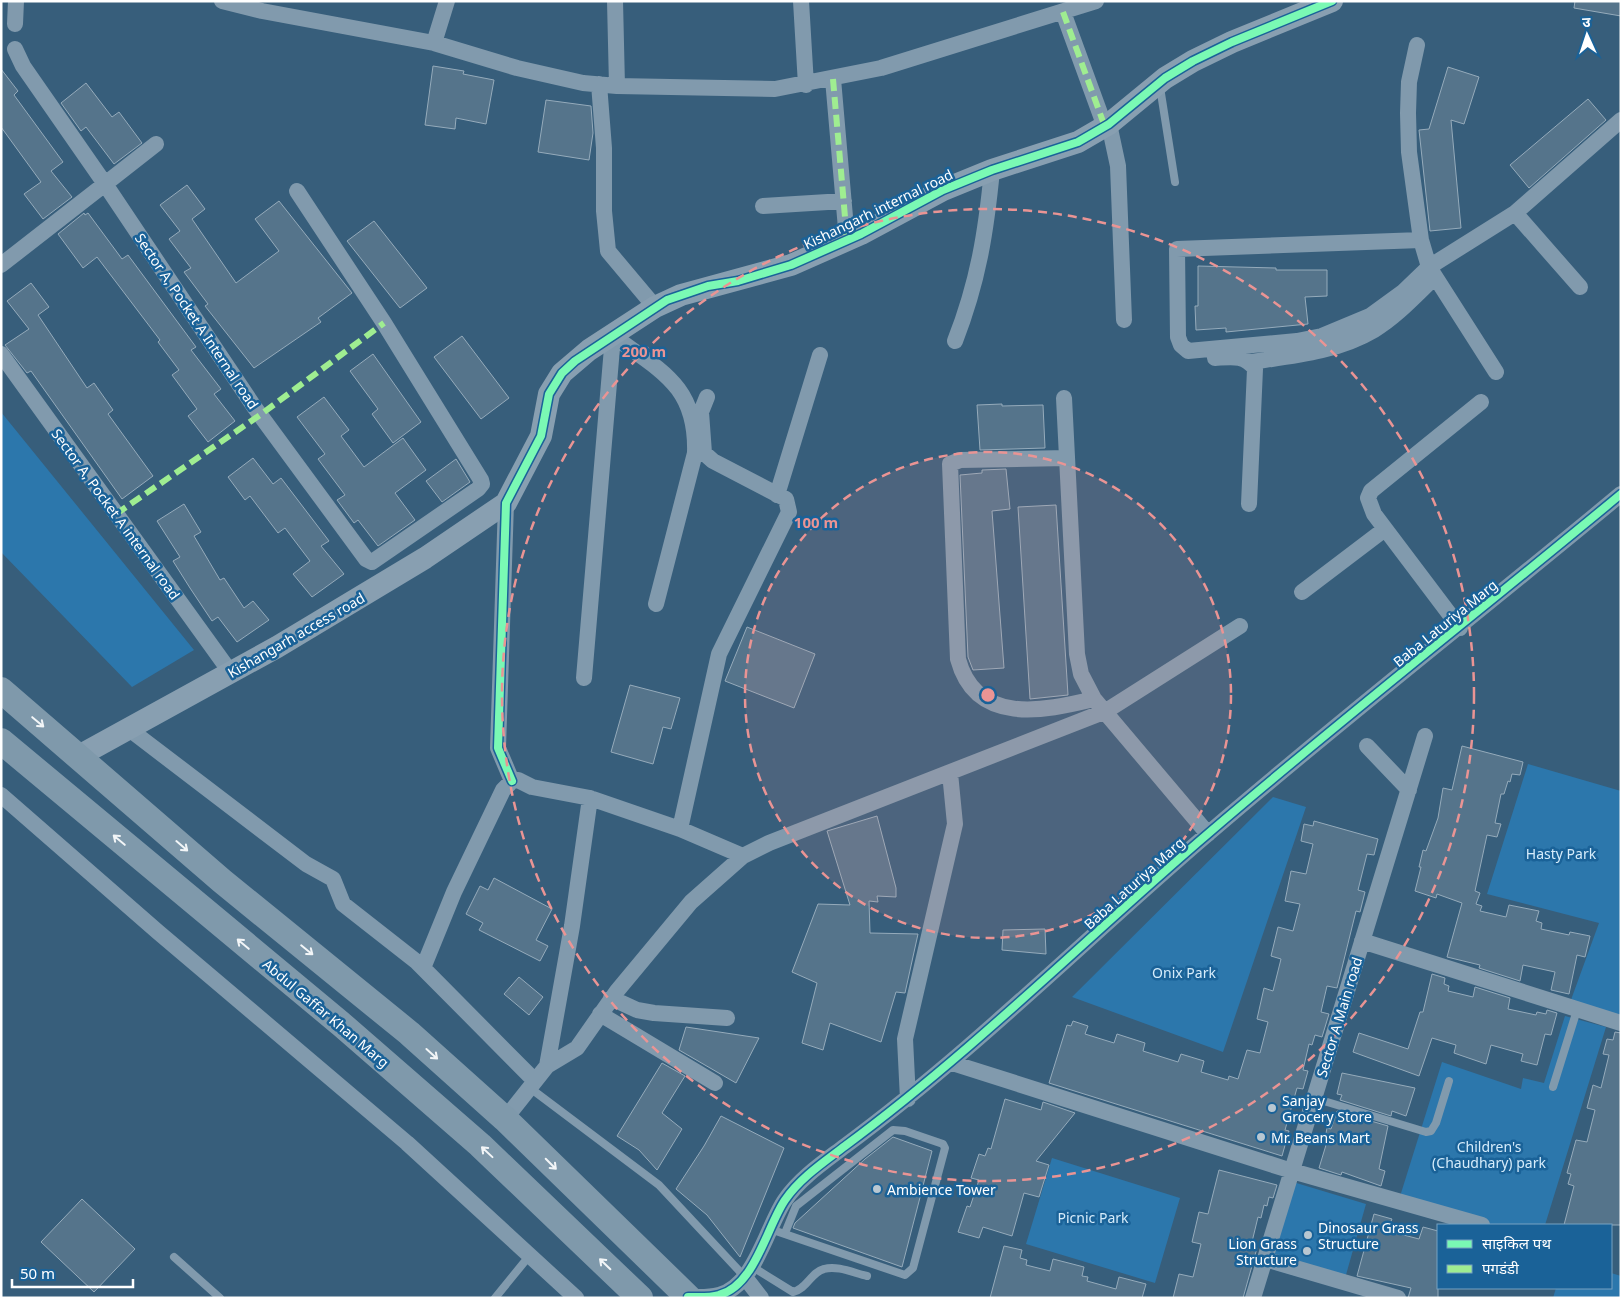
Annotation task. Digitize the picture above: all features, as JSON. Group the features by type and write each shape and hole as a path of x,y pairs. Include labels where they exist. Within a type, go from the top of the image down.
{"main road":[{"path":"1,690 222,881 409,1033 505,1119 688,1297"},
{"name":"Abdul Gaffar Khan Marg","path":"1,741 341,1024 466,1132 640,1298"}],"street":[{"path":"15,24 16,1"},
{"path":"222,1 262,11 434,43 540,74 599,84 774,89 806,84 890,65 1096,1"},
{"path":"434,43 446,1"},
{"path":"615,1 617,86"},
{"path":"801,1 806,84"},
{"name":"Kishangarh internal road","path":"506,504 541,436 549,394 562,373 589,350 614,336 655,307 680,295 791,265 847,240 943,190 992,170 1078,142 1107,126 1159,83 1212,51 1332,1"},
{"path":"1063,12 1107,126 1118,166 1124,320"},
{"path":"1417,45 1409,82 1408,113 1409,152 1421,240 1432,272 1496,372"},
{"name":"Sector A, Pocket A Internal road","path":"15,49 23,66 105,184 255,408 369,562 375,560 478,489 482,484 384,323 297,191"},
{"path":"834,78 847,240"},
{"path":"599,84 604,148 604,211 608,251 655,307"},
{"path":"1421,240 1177,250 1178,337 1181,346 1188,351 1297,341 1322,336 1370,316 1515,213 1621,120"},
{"path":"1,266 156,144"},
{"path":"955,341 973,293 982,249 992,170"},
{"path":"763,206 844,201"},
{"path":"1515,213 1580,287"},
{"path":"1193,360 1234,356 1251,362 1316,352 1343,344 1374,330 1432,272"},
{"path":"614,336 673,380 682,392 696,434 695,453 656,604"},
{"path":"584,678 614,336"},
{"name":"Sector A, Pocket A internal road","path":"1,354 231,673"},
{"path":"777,495 820,355"},
{"path":"1249,504 1255,368 1251,362"},
{"path":"680,829 719,654 789,512 786,499 713,461 704,453 700,412 707,397"},
{"path":"1064,398 1077,654 1081,674 1094,698 1208,834"},
{"path":"1460,628 1385,528 1370,506 1368,498 1370,491 1481,402"},
{"path":"1067,458 960,460 950,464 958,659 962,673 980,694 994,704 1010,709 1043,710 1094,698"},
{"name":"Baba Laturiya Marg","path":"688,1297 722,1294 729,1291 778,1231 782,1205 791,1192 819,1166 887,1125 908,1098 952,1063 1208,834 1621,494"},
{"path":"506,504 498,748 512,781"},
{"name":"Kishangarh access road","path":"79,756 231,673 425,558 506,504"},
{"path":"1302,592 1385,528"},
{"path":"505,1119 547,1066 577,1048 611,998 691,902 743,856 769,843 1106,711 1240,626"},
{"path":"129,729 306,864 333,878 343,904 387,937 423,968 532,1084"},
{"name":"Sector A Main road","path":"1253,1298 1425,736"},
{"path":"1367,746 1408,790"},
{"path":"908,1098 905,1039 955,824 950,773"},
{"path":"423,968 454,892 504,790 512,781 518,780 532,787 590,798 680,829 743,856"},
{"path":"1,795 158,932 407,1143 531,1254 576,1298"},
{"path":"547,1066 566,963 590,798"},
{"path":"1362,940 1621,1023"},
{"path":"611,998 637,1010 654,1013 727,1018"},
{"path":"600,1014 715,1082"},
{"path":"952,1063 1292,1171 1478,1224"},
{"path":"1265,1259 1398,1298"},
{"path":"747,1271 761,1298"}],"lane":[{"path":"1159,83 1174,182"},
{"path":"1553,1087 1577,1010"},
{"path":"1314,1098 1426,1132 1431,1131 1436,1123 1449,1081"},
{"path":"532,1084 659,1185 747,1271 793,1292 800,1291 824,1268 835,1268 867,1276"},
{"path":"778,1231 877,1267 905,1275 911,1272 945,1148 943,1144 887,1125"},
{"path":"495,1298 531,1254"},
{"path":"174,1257 220,1298"}],"green space":[{"path":"1,412 194,650 132,687 1,552"},
{"name":"Hasty Park","path":"1528,764 1621,791 1621,1022 1568,1008 1599,923 1487,894"},
{"name":"Onix Park","path":"1273,797 1306,807 1223,1052 1072,997"},
{"name":"Children's (Chaudhary) park","path":"1565,1016 1606,1027 1545,1224 1457,1224 1397,1206 1442,1062 1521,1089 1523,1078 1544,1083"},
{"name":"Picnic Park","path":"1052,1158 1180,1198 1155,1283 1026,1244"},
{"path":"1293,1182 1366,1204 1342,1289 1268,1268"},
{"path":"1612,1273 1621,1276 1621,1298 1553,1298 1556,1289 1612,1289"}],"building":[{"path":"1575,1 1621,1 1621,16 1574,8"},
{"path":"433,66 464,71 463,74 494,80 486,124 456,118 455,129 425,125"},
{"path":"1448,67 1479,77 1464,124 1451,120 1461,228 1430,231 1419,130 1429,129"},
{"path":"1,69 18,91 14,95 63,162 51,171 72,197 43,219 24,194 41,182 1,127"},
{"path":"86,83 112,117 119,112 142,143 114,164 86,127 81,131 61,103"},
{"path":"1588,99 1606,120 1529,188 1510,165"},
{"path":"546,100 591,106 593,133 589,160 538,152"},
{"path":"187,185 205,209 192,219 236,283 279,251 255,219 279,201 352,293 318,318 321,322 254,368 205,306 208,304 184,272 191,268 169,239 180,231 160,205"},
{"path":"84,213 85,215 88,213 122,259 128,255 196,347 191,350 221,389 214,394 235,421 208,442 188,416 197,409 172,375 179,370 158,342 160,340 97,257 83,268 58,234"},
{"path":"374,221 427,288 400,308 347,241"},
{"path":"1198,266 1276,268 1276,270 1327,270 1327,296 1305,297 1308,324 1226,332 1226,328 1196,330 1195,306 1198,306"},
{"path":"31,283 49,307 38,315 87,388 94,383 113,410 108,414 153,476 122,499 31,371 27,373 5,345 29,329 7,301"},
{"path":"462,336 509,398 481,419 434,357"},
{"path":"373,354 421,422 393,443 372,414 378,409 350,371"},
{"path":"324,397 349,430 341,436 364,467 403,438 426,470 395,493 415,520 378,546 358,520 354,523 337,500 345,495 318,459 325,454 297,417"},
{"path":"1002,404 1002,406 1043,405 1045,448 980,450 977,405"},
{"path":"253,458 273,484 281,478 329,541 321,546 344,574 312,597 293,574 310,561 285,528 278,533 250,496 245,500 228,477"},
{"path":"456,459 470,482 442,502 426,481"},
{"path":"1006,469 1010,509 992,511 1004,668 973,670 968,657 960,475 982,473 982,470"},
{"path":"184,504 201,532 194,536 220,580 224,578 244,608 253,601 269,620 237,642 218,617 212,621 190,588 173,561 180,557 157,521"},
{"path":"1056,505 1068,695 1030,699 1018,507"},
{"path":"747,627 815,654 794,708 725,681"},
{"path":"630,685 680,698 671,729 663,727 653,764 611,752"},
{"path":"1462,746 1523,762 1520,775 1512,774 1504,794 1501,794 1495,823 1501,824 1497,837 1487,835 1475,891 1480,893 1476,904 1482,906 1480,911 1506,917 1509,905 1539,911 1536,921 1542,923 1541,929 1569,935 1570,932 1590,936 1585,957 1577,955 1569,994 1551,990 1555,972 1523,965 1520,981 1479,968 1480,965 1447,957 1462,903 1437,894 1436,898 1415,891 1423,850 1426,851 1438,818 1443,788 1452,790"},
{"path":"877,816 896,888 896,897 877,896 878,902 869,901 870,933 918,934 905,993 896,992 881,1042 830,1023 823,1050 802,1043 817,983 792,972 818,904 850,905 827,831"},
{"path":"1314,821 1378,839 1374,855 1367,854 1358,890 1365,892 1360,912 1356,911 1337,988 1327,986 1321,1012 1329,1014 1322,1037 1315,1035 1312,1045 1309,1044 1303,1070 1308,1071 1303,1089 1297,1088 1285,1130 1289,1131 1282,1156 1049,1083 1067,1025 1071,1026 1073,1021 1088,1026 1085,1034 1114,1043 1117,1034 1145,1043 1143,1051 1178,1062 1181,1054 1204,1061 1201,1072 1228,1080 1229,1076 1238,1079 1247,1050 1260,1053 1268,1022 1257,1019 1264,988 1273,991 1281,959 1271,956 1278,927 1293,931 1300,904 1285,901 1291,871 1306,874 1313,844 1301,841 1304,824 1313,826"},
{"path":"494,878 552,909 536,940 548,946 540,961 479,930 483,923 466,914 480,886 488,890"},
{"path":"1045,929 1046,954 1002,950 1003,930"},
{"path":"1432,974 1445,978 1444,984 1449,986 1448,991 1473,997 1475,987 1510,998 1508,1009 1536,1015 1537,1012 1546,1014 1547,1010 1557,1013 1551,1035 1545,1034 1537,1065 1521,1061 1523,1054 1491,1045 1486,1064 1454,1053 1456,1045 1432,1038 1419,1076 1353,1052 1359,1033 1408,1049 1420,1012 1423,1012"},
{"path":"519,977 543,997 529,1015 504,994"},
{"path":"686,1027 759,1038 736,1083 679,1050"},
{"path":"1615,1032 1621,1033 1621,1225 1564,1224 1574,1186 1568,1184 1571,1174 1567,1173 1576,1140 1587,1142 1595,1110 1587,1108 1593,1085 1601,1088 1609,1055 1603,1054 1607,1039 1613,1040"},
{"path":"662,1063 685,1076 662,1113 682,1129 657,1170 639,1150 617,1136"},
{"path":"1342,1073 1415,1088 1406,1116 1392,1111 1391,1116 1340,1100 1342,1095 1337,1094"},
{"path":"1005,1099 1041,1110 1043,1102 1075,1113 1036,1161 1049,1165 1039,1197 1024,1193 1012,1236 983,1227 979,1238 958,1232 967,1206 970,1207 979,1180 971,1178 979,1154 985,1156 988,1148 991,1149"},
{"path":"1337,1111 1388,1126 1379,1169 1385,1171 1381,1186 1342,1172 1341,1175 1319,1168 1326,1145 1324,1144 1327,1128 1331,1129"},
{"path":"721,1116 784,1148 740,1257 707,1215 676,1189"},
{"name":"Ambience Tower","path":"893,1137 932,1151 902,1267 793,1228 795,1223 865,1159"},
{"path":"1219,1170 1277,1185 1273,1198 1269,1197 1267,1206 1264,1205 1261,1218 1258,1217 1251,1246 1257,1248 1243,1298 1173,1298 1179,1274 1193,1277 1201,1244 1192,1242 1199,1212 1208,1214"},
{"path":"82,1199 135,1249 94,1292 41,1242"},
{"path":"1374,1214 1392,1219 1389,1226 1397,1228 1396,1233 1419,1239 1423,1227 1437,1231 1438,1298 1408,1298 1411,1288 1357,1276"},
{"path":"1004,1246 1022,1250 1020,1258 1027,1260 1026,1265 1050,1271 1053,1259 1084,1267 1082,1276 1088,1277 1087,1281 1116,1289 1119,1277 1146,1284 1142,1298 990,1298"}],"marked path":[{"path":"1063,12 1105,127"},
{"path":"833,79 847,240"},
{"path":"116,514 260,415 384,323"}],"cycle path":[{"path":"512,781 498,748 506,503 541,436 549,394 562,373 575,361 667,300 708,286 738,281 791,265 861,234 943,190 992,170 1078,142 1109,124 1165,78 1193,61 1232,42 1332,1"},
{"path":"688,1297 719,1295 731,1289 742,1280 759,1254 778,1211 791,1192 805,1177 940,1071 1165,871 1261,789 1621,494"}],"place":[{"name":"Sanjay Grocery Store","path":"1272,1108"},
{"name":"Mr. Beans Mart","path":"1261,1137"},
{"name":"Ambience Tower","path":"877,1189"},
{"name":"Dinosaur Grass Structure","path":"1308,1235"},
{"name":"Lion Grass Structure","path":"1307,1251"}]}
